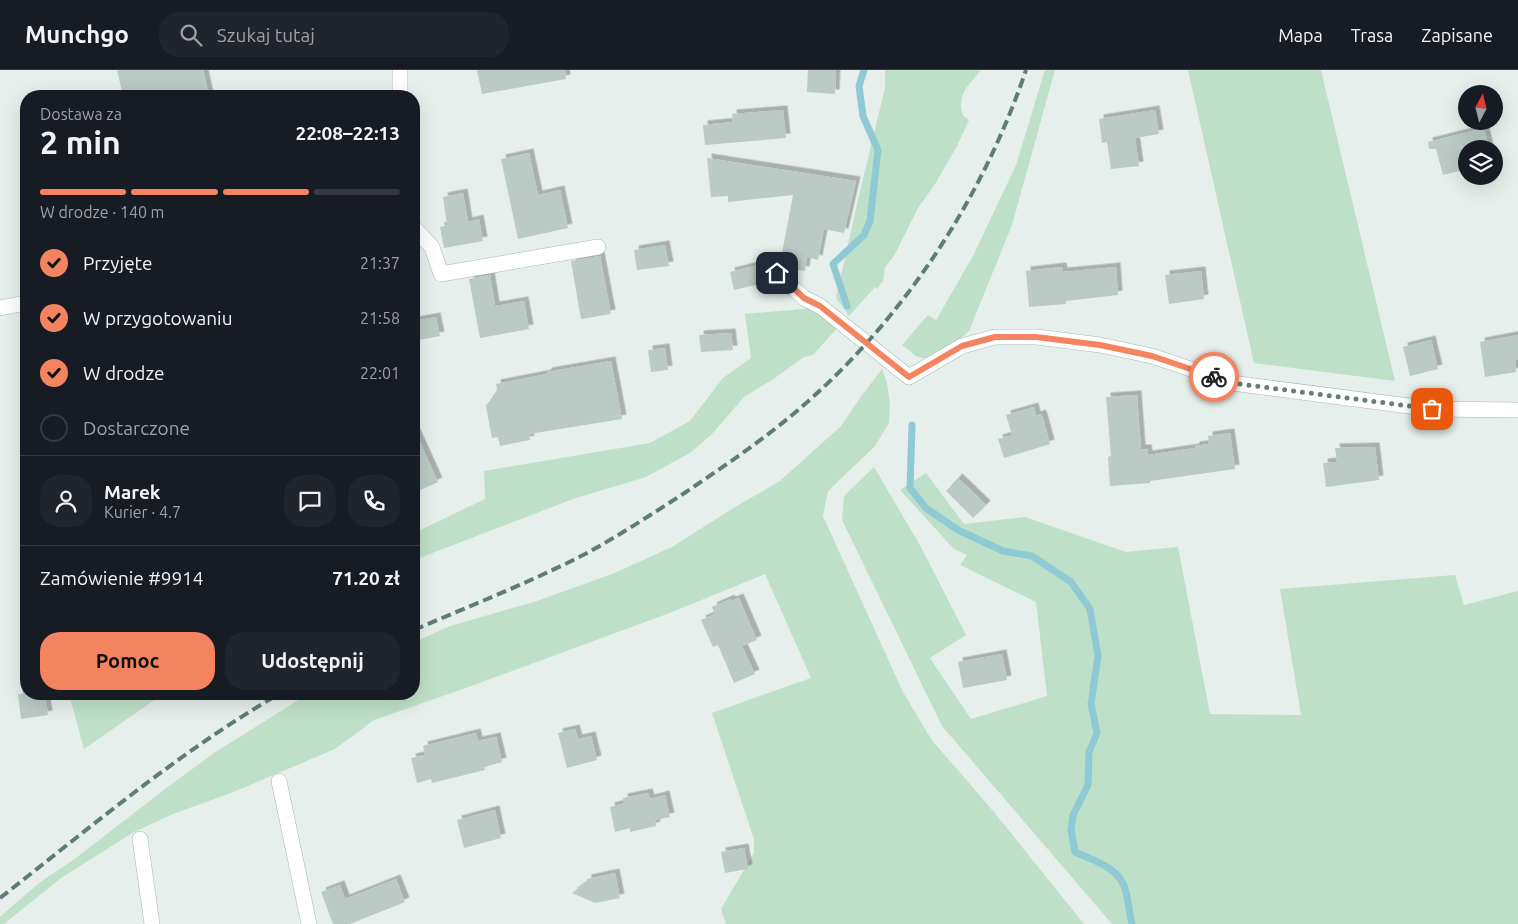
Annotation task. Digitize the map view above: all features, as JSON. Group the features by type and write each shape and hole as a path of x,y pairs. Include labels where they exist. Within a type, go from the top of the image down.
{"street":[{"path":"400,70 400,90"},
{"path":"420,234 432,247 442,274 598,247"},
{"path":"777,273 804,298 820,306 909,377 962,346 995,337 1036,337 1100,345 1152,356 1232,383 1432,409 1518,410"},
{"path":"0,308 20,303"},
{"path":"280,781 309,924"},
{"path":"140,839 152,924"}],"green space":[{"path":"885,70 980,70 966,89 962,98 962,112 969,120 957,146 935,184 918,208 894,256 885,267 883,281 877,289 875,287 849,316 836,298 885,88"},
{"path":"1045,70 1055,70 1012,225 969,331 943,354 930,358 916,356 902,345 928,315 936,320 973,256 1016,165"},
{"path":"1188,70 1321,70 1395,381 1254,363"},
{"path":"815,308 838,327 813,355 804,357 744,397 712,434 690,453 646,477 573,499 420,558 420,530 485,499 484,471 650,443 690,421 723,378 751,358 745,314"},
{"path":"882,369 887,383 890,404 889,423 875,446 828,491 823,516 903,692 931,739 994,812 1084,924 726,924 721,909 754,853 754,839 712,713 811,678 765,574 667,614 374,720 335,749 231,793 173,814 134,832 61,878 4,924 0,924 0,917 43,880 72,861 214,753 298,700 420,700 420,639 450,626 537,601 612,574 672,547 780,481 841,426"},
{"path":"874,467 921,547 966,635 930,658 971,719 1047,696 1036,602 960,565 967,555 954,549 900,490 926,473 964,524 1025,517 1126,552 1178,547 1210,714 1301,715 1280,589 1455,575 1464,605 1518,591 1518,924 1112,924 942,726 842,520 844,496"},
{"path":"71,700 154,700 84,749"}],"building":[{"path":"117,70 203,70 208,90 122,90"},
{"path":"477,70 565,70 566,79 482,94"},
{"path":"808,70 836,70 835,94 807,92"},
{"path":"783,110 786,138 705,145 703,125 733,122 732,114"},
{"path":"1155,110 1159,134 1135,138 1139,166 1111,169 1107,142 1102,143 1099,119"},
{"path":"1476,130 1484,130 1487,140 1458,140 1458,171 1443,175 1436,149 1429,149 1428,142"},
{"path":"529,153 538,195 560,190 568,228 518,239 501,159"},
{"path":"707,158 856,181 844,233 824,229 818,260 807,257 805,271 784,267 780,264 793,195 728,202 728,196 711,197"},
{"path":"463,193 468,222 479,219 483,241 444,248 440,227 447,225 443,197"},
{"path":"665,245 669,266 637,270 634,250"},
{"path":"600,256 611,314 581,319 571,261"},
{"path":"762,264 768,282 734,290 730,272"},
{"path":"1062,267 1063,272 1116,267 1118,295 1066,301 1066,304 1029,307 1026,271"},
{"path":"1201,271 1204,299 1169,304 1165,275"},
{"path":"490,275 495,306 524,301 529,329 480,338 469,279"},
{"path":"436,317 440,336 420,340 420,320"},
{"path":"731,333 733,350 701,352 699,335"},
{"path":"1518,335 1518,360 1515,360 1516,372 1485,377 1480,342"},
{"path":"1431,340 1438,369 1410,376 1403,347"},
{"path":"665,348 668,370 651,372 648,350"},
{"path":"611,361 622,419 529,434 530,440 500,446 498,437 492,438 486,406 497,390 496,384 547,374 547,372"},
{"path":"1137,395 1141,449 1147,449 1148,455 1195,448 1195,446 1209,444 1208,436 1230,433 1235,469 1150,481 1150,483 1110,486 1108,457 1111,456 1106,397"},
{"path":"1034,407 1036,416 1041,414 1043,418 1050,444 1004,458 998,439 1012,435 1006,415"},
{"path":"420,442 438,482 420,490"},
{"path":"1375,447 1379,480 1326,487 1323,463 1337,462 1335,448"},
{"path":"958,478 986,505 973,518 946,491"},
{"path":"739,598 757,640 742,646 755,674 734,683 718,645 713,647 701,620 715,614 712,607 730,599 731,601"},
{"path":"1002,654 1007,680 963,688 958,662"},
{"path":"18,694 20,694 20,700 46,700 48,715 21,719"},
{"path":"575,729 578,739 591,736 597,760 567,768 558,733"},
{"path":"476,733 478,741 496,737 502,762 484,767 485,770 432,783 431,779 417,783 411,758 425,755 423,746"},
{"path":"648,793 650,799 665,795 670,817 655,820 656,826 630,832 630,828 615,832 610,807 624,803 623,798"},
{"path":"495,810 501,838 464,848 457,820"},
{"path":"744,848 748,869 725,873 721,852"},
{"path":"615,873 620,898 595,903 572,893 587,882 587,879"},
{"path":"396,879 405,902 350,924 333,924 321,892 340,885 345,899"}],"waterway":[{"path":"847,306 833,264 864,235 870,221 878,150 863,116 859,86 864,70"},
{"path":"912,425 910,488 926,508 958,530 1003,551 1032,556 1071,582 1090,609 1098,656 1091,704 1097,733 1089,752 1088,785 1073,815 1071,830 1075,852 1099,862 1119,877 1127,896 1132,924"}],"railway":[{"path":"420,627 544,574 612,539 683,494 752,446 791,416 830,381 867,343 901,302 932,259 960,214 985,168 1026,70"},
{"path":"0,898 171,765 206,740 269,700"}],"way so far":[{"path":"1214,377 1232,383 1432,409"}],"route":[{"path":"777,273 804,298 820,306 909,377 962,346 995,337 1036,337 1100,345 1152,356 1214,377"}]}
